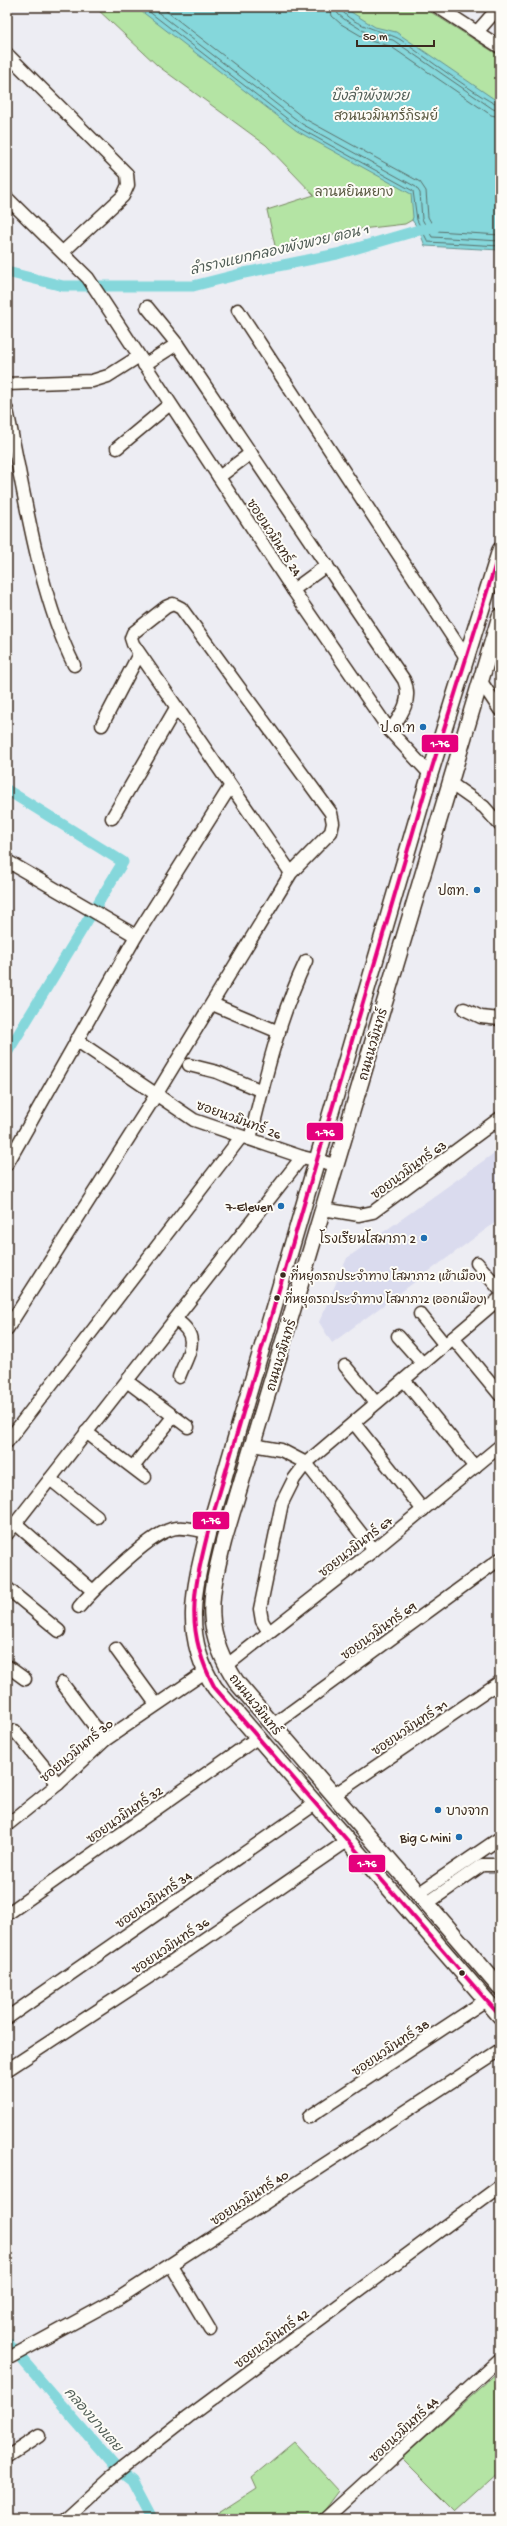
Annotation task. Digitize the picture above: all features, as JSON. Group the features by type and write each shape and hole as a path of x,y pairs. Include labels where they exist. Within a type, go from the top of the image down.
{"main road":[{"name":"ถนนนวมินทร์","path":"500,550 310,1159 208,1532 196,1582 192,1615 194,1635 205,1672 257,1738 500,2016"},
{"name":"ถนนนวมินทร์","path":"499,1987 273,1725 226,1666 213,1631 210,1613 211,1592 224,1540 500,616"},
{"path":"430,774 450,783"}],"street":[{"path":"438,7 500,47"},
{"path":"477,32 499,7"},
{"path":"7,54 127,174 128,185 123,196 64,251"},
{"name":"ซอยนวมินทร์ 24","path":"7,198 64,251 92,284 141,361 293,590 390,731 430,774"},
{"path":"147,307 177,344 327,565 408,689 403,712 390,731"},
{"path":"238,310 467,659"},
{"path":"7,384 92,381 108,376 177,344"},
{"path":"117,448 170,404"},
{"path":"7,410 37,550 62,639 74,665"},
{"path":"219,477 251,453"},
{"path":"293,590 327,565"},
{"path":"7,1329 156,1095 291,873 331,832 334,823 332,813 181,608 173,604 166,607 133,633 131,638 133,644 230,788 291,873"},
{"path":"102,725 140,654"},
{"path":"480,680 500,710"},
{"path":"112,818 176,708"},
{"path":"450,783 484,807 500,826"},
{"path":"7,1164 136,936 230,788"},
{"path":"7,861 136,936"},
{"path":"7,1442 246,1138 262,1091 278,1032 295,984 306,961"},
{"path":"217,1006 278,1032"},
{"path":"464,1009 481,1017 500,1019"},
{"name":"ซอยนวมินทร์ 26","path":"76,1040 194,1120 310,1159 336,1165"},
{"path":"189,1065 217,1072 262,1091"},
{"name":"ซอยนวมินทร์ 63","path":"323,1209 359,1215 373,1212 500,1118"},
{"path":"7,1534 86,1432 128,1382 176,1320 310,1159"},
{"path":"477,1263 500,1290"},
{"path":"268,1632 262,1622 260,1609 282,1503 294,1479 306,1463 500,1298"},
{"path":"420,1314 449,1341 500,1395"},
{"path":"176,1320 188,1328 192,1341 179,1377"},
{"path":"398,1336 422,1363"},
{"path":"346,1366 376,1403"},
{"path":"404,1380 475,1467"},
{"path":"128,1382 188,1427"},
{"path":"133,1467 173,1416"},
{"path":"354,1423 423,1510"},
{"path":"86,1432 145,1477"},
{"path":"253,1445 280,1450 306,1463 374,1550"},
{"name":"ซอยนวมินทร์ 67","path":"226,1666 374,1550 500,1446"},
{"path":"50,1479 97,1517"},
{"path":"15,1523 93,1591"},
{"path":"79,1608 93,1591 159,1535 169,1530 178,1528 208,1532"},
{"name":"ซอยนวมินทร์ 69","path":"273,1725 500,1559"},
{"path":"7,1588 59,1631"},
{"path":"116,1649 156,1704"},
{"path":"7,1666 25,1679"},
{"name":"ซอยนวมินทร์ 30","path":"8,1823 58,1784 106,1740 156,1704 205,1672"},
{"name":"ซอยนวมินทร์ 71","path":"334,1795 500,1682"},
{"path":"62,1683 106,1740"},
{"path":"15,1731 58,1784"},
{"name":"ซอยนวมินทร์ 32","path":"7,1914 257,1738"},
{"name":"ซอยนวมินทร์ 34","path":"7,2018 315,1804"},
{"path":"422,1899 500,1838"},
{"name":"ซอยนวมินทร์ 36","path":"7,2070 158,1971 347,1841"},
{"path":"422,1899 482,1865 500,1865"},
{"name":"ซอยนวมินทร์ 38","path":"309,2117 486,2000"},
{"name":"ซอยนวมินทร์ 40","path":"7,2359 21,2350 119,2298 377,2132 500,2050"},
{"name":"ซอยนวมินทร์ 42","path":"64,2519 110,2478 188,2417 500,2186"},
{"path":"171,2264 210,2330"},
{"name":"ซอยนวมินทร์ 44","path":"325,2519 500,2359"},
{"path":"7,2457 39,2436"}],"shaded area":[{"name":"โรงเรียนโสมาภา 2","path":"500,1149 500,1219 332,1343 319,1322 347,1258"}],"green space":[{"name":"บึงลำพังพวย","path":"95,7 423,7 500,56 500,218 412,220 405,224 344,231 276,250 267,210 314,195 266,145 158,66"},
{"path":"500,2371 500,2472 456,2512 402,2458"},
{"path":"294,2442 339,2491 321,2515 325,2519 209,2519 257,2488 252,2477"}],"water":[{"name":"บึงลำพังพวย","path":"136,7 343,7 375,27 396,32 500,103 500,250 425,246 419,230 412,220 411,194 297,131"}],"waterway":[{"name":"ลำรางแยกคลองพังพวย ตอน 1","path":"7,272 63,286 193,286 244,273 337,254 419,230 434,228"},
{"path":"7,790 123,862 7,1053"},
{"name":"คลองบางเตย","path":"7,2342 118,2470 132,2481 152,2519"}],"transit line":[{"name":"1-76","path":"500,550 430,774 208,1532 198,1574 194,1611 195,1629 199,1648 205,1667 215,1688 500,2016"}],"place":[{"name":"ป.ด.ท","path":"423,727"},
{"name":"ปตท.","path":"477,890"},
{"name":"7-Eleven","path":"281,1206"},
{"name":"โรงเรียนโสมาภา 2","path":"424,1238"},
{"name":"ที่หยุดรถประจำทาง โสมาภา2 (เข้าเมือง)","path":"283,1275"},
{"name":"ที่หยุดรถประจำทาง โสมาภา2 (ออกเมือง)","path":"277,1298"},
{"name":"บางจาก","path":"438,1810"},
{"name":"Big C Mini","path":"459,1837"}],"park label":[{"name":"สวนนวมินทร์ภิรมย์","path":"386,115"},
{"name":"ลานหยินหยาง","path":"354,191"}]}
